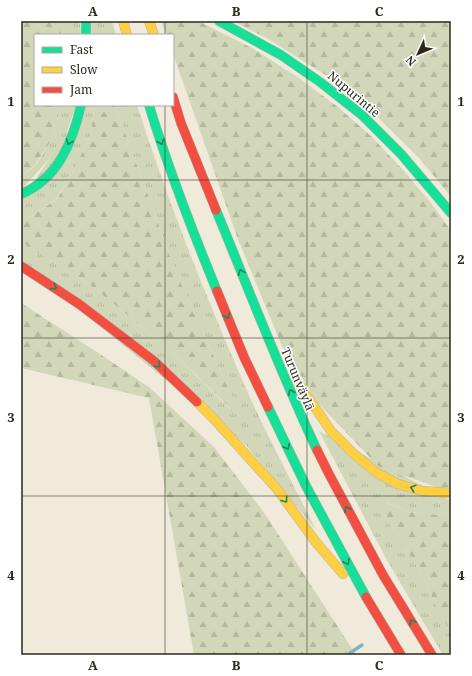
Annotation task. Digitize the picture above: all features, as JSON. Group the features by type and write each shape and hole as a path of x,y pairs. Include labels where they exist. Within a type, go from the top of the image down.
{"main road":[{"path":"86,21 86,34"},
{"path":"124,21 127,34"},
{"path":"149,21 154,34"},
{"name":"Nupurintie","path":"219,21 281,54 362,115 401,154 451,213"},
{"name":"Turunväylä","path":"174,100 181,123 302,418 329,474 383,575 432,655"},
{"path":"21,194 36,187 48,177 60,161 70,143 81,106"},
{"path":"149,106 200,250 244,357 306,486 375,612 401,655"},
{"path":"21,266 79,304 154,361 214,418 277,489 315,541 375,612"},
{"path":"272,347 289,367 331,431 353,453 377,473 398,484 423,491 451,493"}],"green space":[{"path":"21,21 61,21 61,34 34,34 34,106 61,106 52,139 35,165 21,177"},
{"path":"61,21 80,21 81,34 61,34"},
{"path":"90,21 112,21 116,34 91,34"},
{"path":"161,21 198,21 252,48 296,76 338,107 372,137 431,203 451,231 451,488 442,489 379,467 318,403 282,346 238,239 174,57 174,34 166,34"},
{"path":"233,21 451,21 451,197 421,160 351,91 268,39"},
{"path":"61,106 76,106 63,144 21,190 21,177 36,165 52,139"},
{"path":"85,106 95,106 90,136 73,172 56,199 29,218 21,220 21,201"},
{"path":"95,106 115,106 175,270 236,406 231,409 163,343 90,285 21,242 21,220 29,218 57,199 73,172 90,136"},
{"path":"115,106 137,106 176,217 228,347 260,418 316,530 246,445 21,262 21,242 90,285 163,343 230,409 236,406 175,270"},
{"path":"21,303 150,388 214,447 265,514 356,655 194,655 149,398 21,368"},
{"path":"319,431 451,501 451,511 439,515 409,512 386,502 382,512 416,565 451,634 451,655 443,655 388,562"},
{"path":"385,502 409,512 439,515 451,511 451,634 416,565 382,512"}],"waterway":[{"path":"350,653 362,645"},
{"path":"348,655 350,653 353,655"}],"traffic: fast":[{"path":"86,21 86,34"},
{"path":"219,21 281,55 320,82 362,115 401,154 451,213"},
{"path":"21,194 45,179 54,169 68,145 78,119 81,106"},
{"path":"149,106 181,199 217,291"},
{"path":"216,210 277,361 317,450"},
{"path":"268,407 306,486 366,597"}],"traffic: slow":[{"path":"123,21 127,34"},
{"path":"149,21 154,34"},
{"path":"297,381 331,431 353,453 377,473 398,484 423,491 451,493"},
{"path":"197,402 277,489 315,541 343,574"}],"traffic: jam":[{"path":"174,100 181,123 216,210"},
{"path":"21,266 79,304 154,361 197,402"},
{"path":"217,291 244,357 268,407"},
{"path":"317,450 383,575 432,655"},
{"path":"366,597 401,655"}]}
